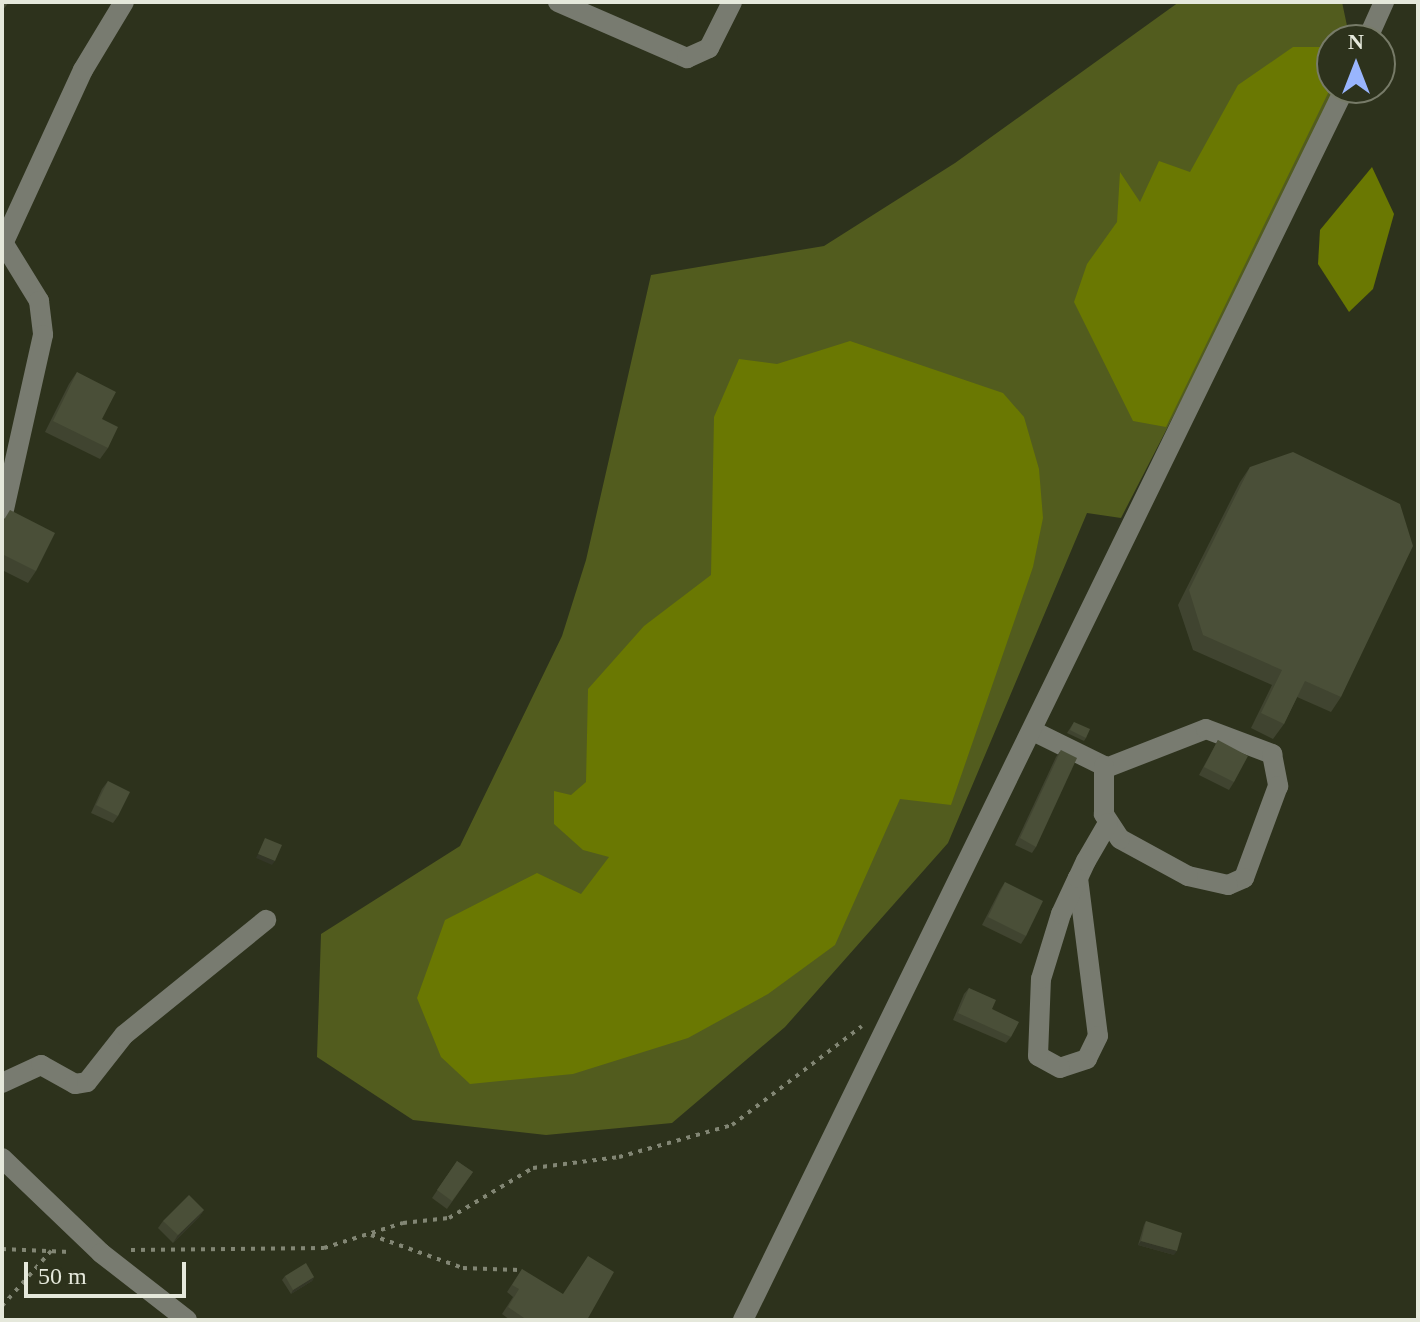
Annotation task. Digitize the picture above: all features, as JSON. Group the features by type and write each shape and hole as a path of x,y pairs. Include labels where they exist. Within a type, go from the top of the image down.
{"street":[{"path":"4,509 43,335 39,301 3,245 83,70 123,2"},
{"path":"558,2 687,58 709,48 732,2"},
{"path":"1374,24 1384,2"},
{"path":"743,1320 1035,732 1337,104"},
{"path":"1035,732 1104,766 1125,766 1206,729 1242,738 1272,754 1279,768 1250,867 1237,884 1188,876 1125,843 1108,823"},
{"path":"1078,878 1098,1036 1087,1059 1060,1068 1038,1056 1037,1017 1041,979 1078,878 1108,823 1104,766"},
{"path":"2,1083 41,1065 75,1084 87,1082 124,1035 266,920"},
{"path":"2,1158 101,1253 187,1320"}],"path":[{"path":"2,1249 101,1253 309,1249 449,1218 507,1179 552,1162 619,1157 732,1125 866,1023"},
{"path":"369,1235 463,1268 519,1270"},
{"path":"2,1306 51,1251"}],"shaded area":[{"path":"1179,2 1342,2 1347,24 1316,24 1316,104 1334,104 1121,518 1087,513 948,843 785,1027 672,1123 546,1135 413,1120 317,1057 321,934 460,846 562,636 586,560 651,275 824,246 955,163"},
{"path":"1293,47 1316,47 1316,104 1323,104 1166,427 1133,421 1074,302 1087,264 1117,222 1120,172 1140,202 1159,161 1190,172 1238,85"},
{"path":"1372,167 1394,214 1373,289 1349,312 1318,264 1320,230"},
{"path":"850,341 1003,393 1024,417 1039,469 1043,518 1033,567 951,805 900,799 835,945 768,994 688,1038 573,1074 470,1084 441,1057 417,998 445,920 537,873 581,894 609,857 583,850 554,824 554,791 571,795 586,782 588,689 644,626 711,575 714,417 739,359 777,364"}],"building":[{"path":"77,372 116,392 102,419 118,427 108,448 53,421"},
{"path":"1293,452 1400,504 1413,546 1341,697 1305,681 1284,724 1261,713 1282,670 1203,635 1189,590 1250,467"},
{"path":"10,510 55,533 36,571 2,554 2,523"},
{"path":"1074,722 1090,729 1086,738 1070,730"},
{"path":"1218,740 1248,756 1234,782 1204,767"},
{"path":"1061,750 1077,758 1036,847 1020,838"},
{"path":"108,781 130,792 118,816 96,805"},
{"path":"265,838 282,845 275,861 258,854"},
{"path":"1005,882 1043,901 1026,936 988,917"},
{"path":"969,988 996,1000 992,1009 1019,1022 1011,1037 958,1013"},
{"path":"457,1161 473,1172 452,1201 437,1190"},
{"path":"189,1195 204,1210 178,1235 163,1221"},
{"path":"1146,1221 1182,1233 1177,1251 1141,1241"},
{"path":"588,1256 614,1272 587,1320 527,1320 508,1307 519,1289 512,1285 522,1269 563,1294"},
{"path":"306,1263 314,1277 293,1290 285,1276"}]}
